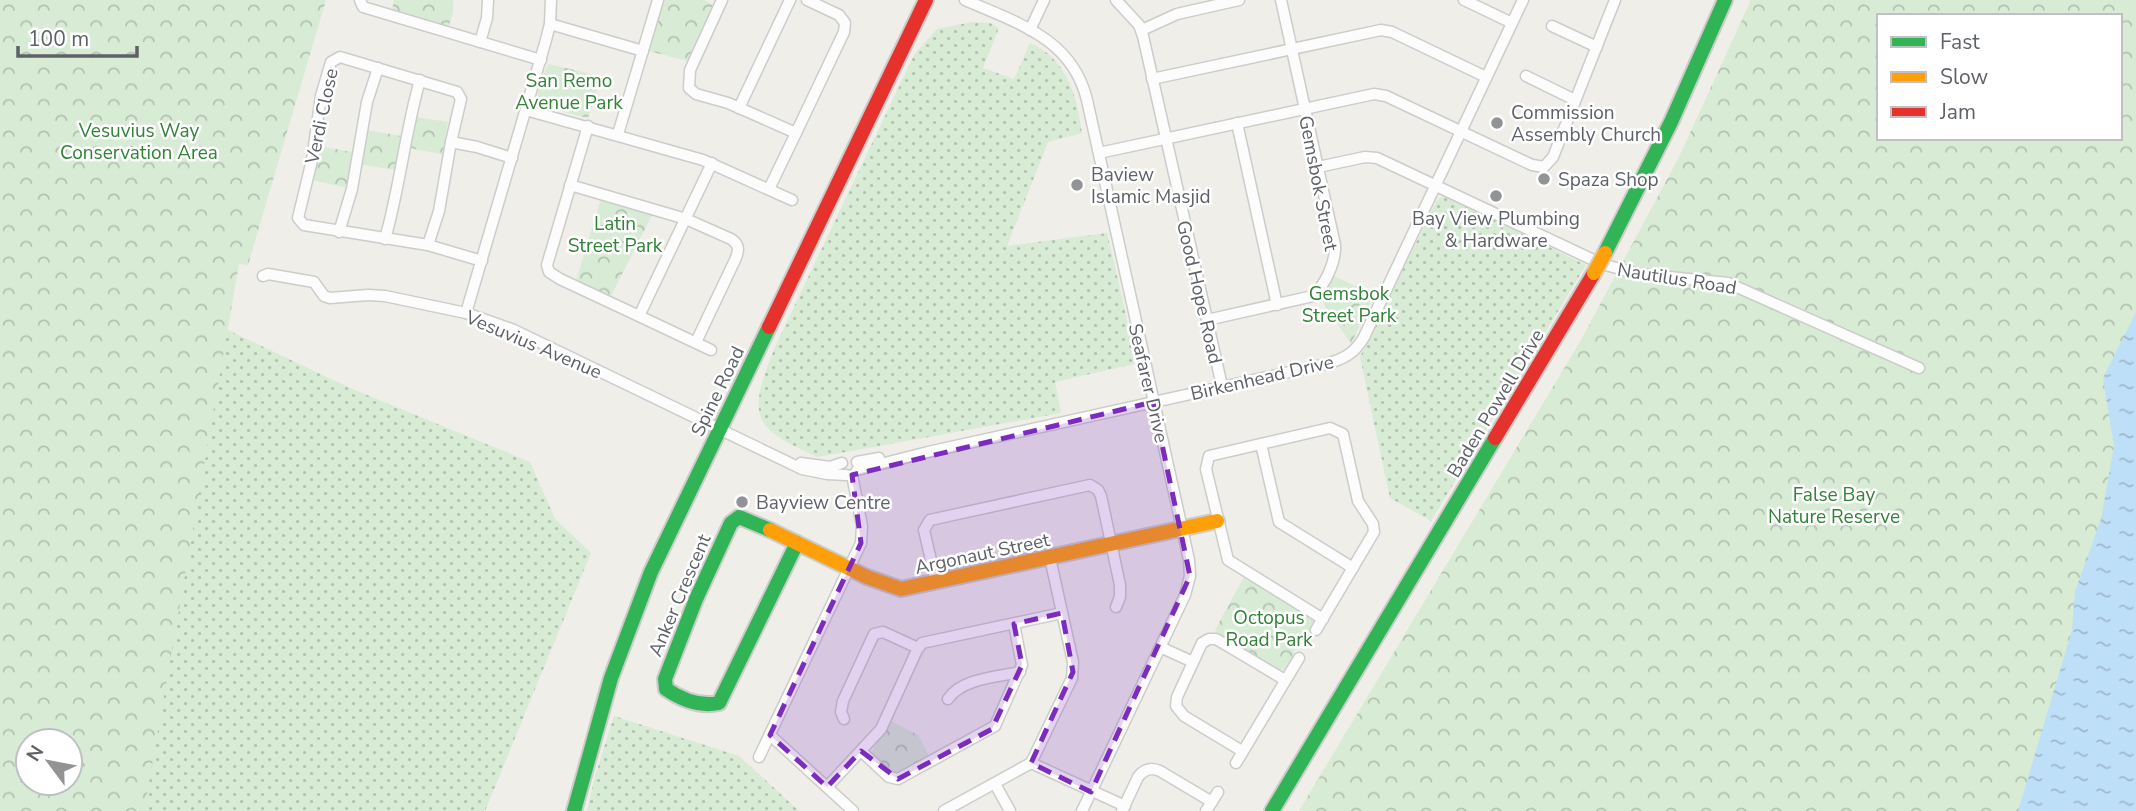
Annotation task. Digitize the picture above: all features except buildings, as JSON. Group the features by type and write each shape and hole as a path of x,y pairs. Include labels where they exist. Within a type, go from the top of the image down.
{"main road":[{"name":"Spine Road","path":"574,811 595,729 638,602 926,0"},
{"name":"Baden Powell Drive","path":"1272,811 1594,273 1671,122 1725,0"},
{"name":"Anker Crescent","path":"738,517 744,518 797,543 719,703 710,706 666,690 665,679 731,523 738,517"},
{"name":"Argonaut Street","path":"797,543 901,589 1217,521"}],"street":[{"path":"360,0 363,7 541,60"},
{"path":"481,42 488,0"},
{"path":"466,313 541,60 550,23 551,0"},
{"path":"618,134 658,0"},
{"path":"722,0 694,60 688,88 796,133"},
{"path":"739,108 790,0"},
{"path":"769,189 844,32 845,23 839,15 807,0"},
{"name":"Seafarer Drive","path":"965,0 1030,30 1055,46 1076,69 1086,94 1182,528 1190,576 1185,595 1082,811"},
{"path":"1030,30 1044,0"},
{"name":"Good Hope Road","path":"1116,0 1142,30 1222,386"},
{"path":"1142,30 1177,14 1238,0"},
{"name":"Gemsbok Street","path":"1207,320 1307,298 1317,293 1334,259 1335,246 1281,0"},
{"path":"1464,0 1512,23"},
{"name":"Birkenhead Drive","path":"720,429 815,472 853,470 1338,361 1353,353 1364,337 1523,0"},
{"path":"1098,153 1369,94 1380,94 1532,165 1544,167 1553,157 1615,0"},
{"path":"550,23 643,51"},
{"path":"1552,26 1597,47"},
{"path":"1152,79 1377,30 1386,30 1486,77"},
{"name":"Verdi Close","path":"428,245 439,212 460,95 454,90 337,57 331,62 325,79 312,160 298,218 304,225 428,245 482,261"},
{"path":"340,232 352,189 367,102 378,68"},
{"path":"1526,76 1575,100"},
{"path":"384,239 396,200 411,110 420,80"},
{"path":"526,110 618,134 712,163 792,200"},
{"path":"1237,123 1277,305"},
{"path":"588,126 548,269 560,279 711,350"},
{"path":"451,142 512,158"},
{"name":"Nautilus Road","path":"1318,167 1370,157 1614,269 1728,283 1919,368"},
{"path":"639,316 712,163"},
{"path":"570,185 686,219 736,243 739,251 696,342"},
{"name":"Vesuvius Avenue","path":"263,276 268,274 314,282 324,296 330,298 385,296 466,313 514,330 720,429"},
{"path":"1316,630 1323,619 1353,568 1373,536 1374,528 1358,501 1343,434 1330,428 1212,454 1207,459 1206,469 1228,560 1323,619"},
{"path":"1261,444 1279,522 1353,568"},
{"name":"Birkenhead Drive","path":"787,461 830,467 847,458 853,470"},
{"path":"759,757 863,534 853,470 842,471 842,463"},
{"path":"936,582 924,530 930,520 1087,485 1098,489 1120,585 1120,597 1116,607"},
{"path":"944,811 1031,763 1073,672 1050,558"},
{"path":"827,787 881,729 918,648 926,642 1062,613"},
{"path":"861,751 889,777 898,779 992,729 1020,672 1022,659 1014,624"},
{"path":"844,719 841,712 843,701 874,634 883,632 918,648"},
{"path":"1242,751 1184,716 1176,706 1177,697 1202,643 1213,638 1285,680"},
{"path":"1160,647 1193,662"},
{"path":"1236,762 1299,658"},
{"path":"948,699 964,685 1020,672"},
{"path":"770,735 853,811"},
{"path":"1031,763 1124,808 1138,777 1151,768 1160,771 1209,806 1219,792"},
{"path":"995,784 1010,811"}],"highlighted area":[{"path":"1153,402 1190,576 1091,792 1031,763 1073,672 1062,613 1014,624 1022,665 992,729 898,779 861,751 827,787 770,735 861,543 852,475"}],"green space":[{"path":"0,0 213,323 350,388 530,462 555,519 591,553 485,811 0,811"},
{"name":"Vesuvius Way Conservation Area","path":"0,0 326,0 248,265 239,264 144,811 0,811"},
{"path":"394,0 453,0 449,26 392,10"},
{"path":"664,0 704,0 713,5 687,61 649,51"},
{"name":"False Bay Nature Reserve","path":"1751,0 2136,0 2136,541 2051,811 1299,811 1581,340 1679,157"},
{"path":"972,22 990,23 999,28 983,68 1014,79 1030,43 1043,50 1061,69 1073,92 1080,119 1082,133 1048,142 1007,246 1107,233 1134,364 1055,382 1061,413 818,457 778,437 760,416 759,404 766,370 914,55 937,29"},
{"name":"San Remo Avenue Park","path":"548,64 601,76 588,118 541,106 538,90"},
{"path":"416,117 448,122 442,154 409,148"},
{"path":"367,130 401,136 395,170 360,164"},
{"path":"319,146 352,152 347,188 313,180"},
{"path":"1444,196 1586,265 1431,521 1390,498 1360,357 1437,200"},
{"name":"Latin Street Park","path":"601,199 652,215 611,296 576,281"},
{"name":"Gemsbok Street Park","path":"1332,275 1374,295 1351,344 1321,299"},
{"name":"Octopus Road Park","path":"1244,577 1314,620 1309,633 1306,632 1293,652 1296,655 1287,669 1278,670 1215,630"},
{"path":"614,716 739,756 799,811 587,811"},
{"path":"891,721 918,735 929,756 897,773 891,772 872,754"}],"water":[{"path":"2136,312 2136,811 2018,811 2072,630 2075,592 2101,519 2114,446 2103,378"}],"traffic: fast":[{"path":"1605,253 1671,122 1725,0"},
{"path":"574,811 611,678 651,572 769,327"},
{"path":"1272,811 1495,438"},
{"path":"770,530 739,517 731,523 696,599 665,679 666,689 672,693 698,703 719,703 797,543"}],"traffic: slow":[{"path":"1594,273 1605,253"},
{"path":"770,530 867,577 901,589 1217,521"}],"traffic: jam":[{"path":"769,327 926,0"},
{"path":"1495,438 1594,273"}],"place":[{"name":"Commission Assembly Church","path":"1497,123"},
{"name":"Spaza Shop","path":"1544,179"},
{"name":"Baview Islamic Masjid","path":"1077,185"},
{"name":"Bay View Plumbing & Hardware","path":"1496,196"},
{"name":"Bayview Centre","path":"742,502"}]}
